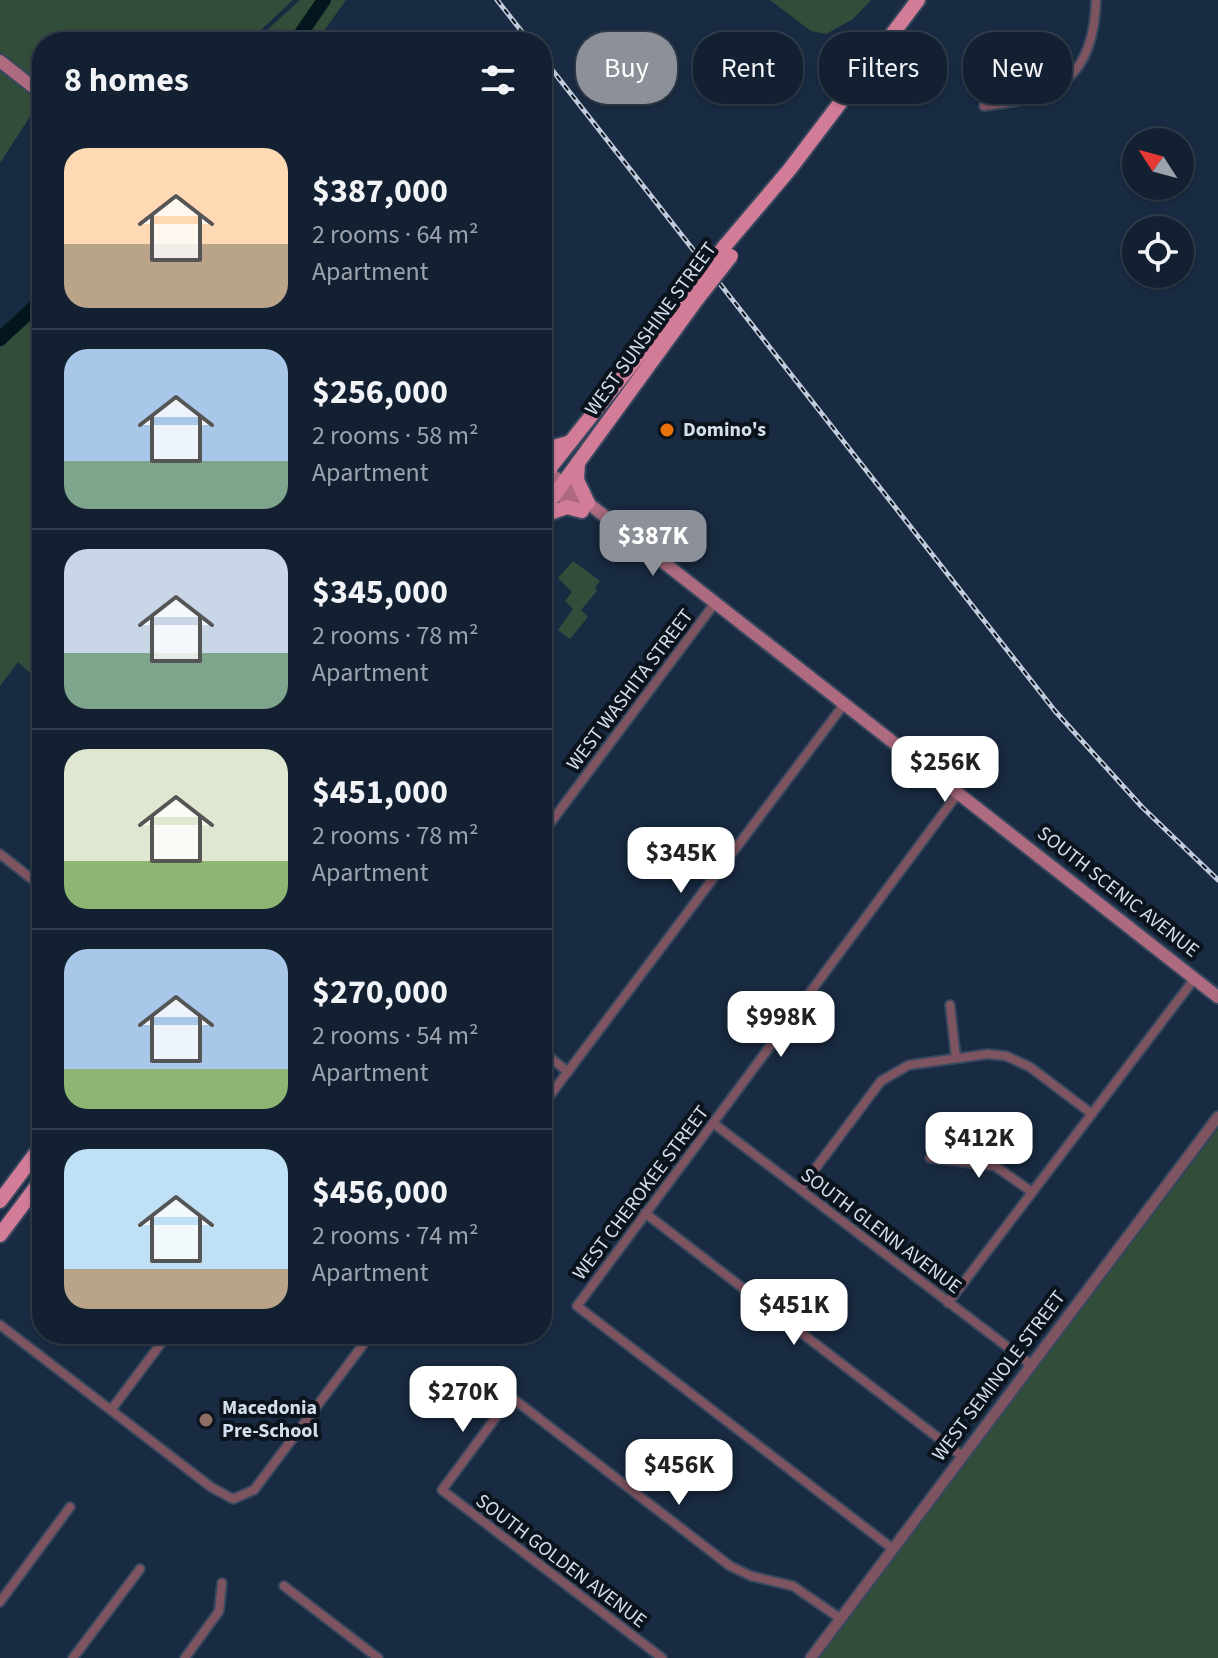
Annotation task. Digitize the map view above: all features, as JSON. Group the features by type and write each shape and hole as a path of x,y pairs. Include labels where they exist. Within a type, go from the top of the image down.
{"main road":[{"name":"WEST SUNSHINE STREET","path":"552,500 695,294 918,0"},
{"path":"0,61 32,86"},
{"name":"WEST SUNSHINE STREET","path":"552,464 695,294"},
{"path":"552,447 571,441"},
{"path":"552,511 585,507 576,475 580,459"},
{"name":"SOUTH SCENIC AVENUE","path":"552,482 845,703 1218,997"},
{"path":"0,1201 32,1158"},
{"path":"0,1235 6,1216 32,1189"}],"street":[{"path":"984,106 1024,102 1065,84 1085,58 1094,35 1096,0"},
{"name":"WEST WASHITA STREET","path":"552,821 715,603"},
{"path":"552,1093 845,703"},
{"name":"WEST CHEROKEE STREET","path":"893,1549 577,1306 959,792"},
{"path":"0,854 32,879"},
{"path":"948,1303 1195,978"},
{"path":"950,1005 956,1058"},
{"path":"800,1189 886,1077 909,1065 994,1054 1019,1060 1092,1114"},
{"path":"552,1059 568,1072"},
{"name":"WEST SEMINOLE STREET","path":"811,1658 1218,1117"},
{"name":"SOUTH GLENN AVENUE","path":"713,1123 1030,1364"},
{"path":"930,1158 998,1167 1032,1192"},
{"path":"645,1213 962,1456"},
{"path":"0,1325 211,1487 233,1499 254,1490 364,1344"},
{"path":"111,1410 160,1344"},
{"name":"SOUTH GOLDEN AVENUE","path":"662,1658 442,1490 511,1397 730,1566 751,1576 793,1586 841,1619"},
{"path":"0,1602 70,1507"},
{"path":"73,1658 140,1569"},
{"path":"185,1658 219,1611 222,1583"},
{"path":"284,1586 378,1658"}],"green space":[{"path":"0,0 293,0 259,32 32,32 32,76 0,52"},
{"path":"300,0 346,0 323,32 265,32"},
{"path":"770,0 871,0 853,19 830,32 811,31"},
{"path":"0,68 32,91 32,113 0,163"},
{"path":"32,320 32,675 18,662 0,686 0,347"},
{"path":"573,561 600,581 595,588 597,591 581,610 588,617 570,639 558,630 573,609 565,601 572,592 558,578"},
{"path":"1218,1129 1218,1658 819,1658 823,1652"}],"waterway":[{"path":"302,32 324,0"},
{"path":"0,339 32,309"}],"railway":[{"path":"497,0 522,32"},
{"path":"552,70 1055,711 1142,807 1218,880"}],"place":[{"name":"Domino's","path":"667,430"},
{"name":"Macedonia Pre-School","path":"206,1420"}]}
